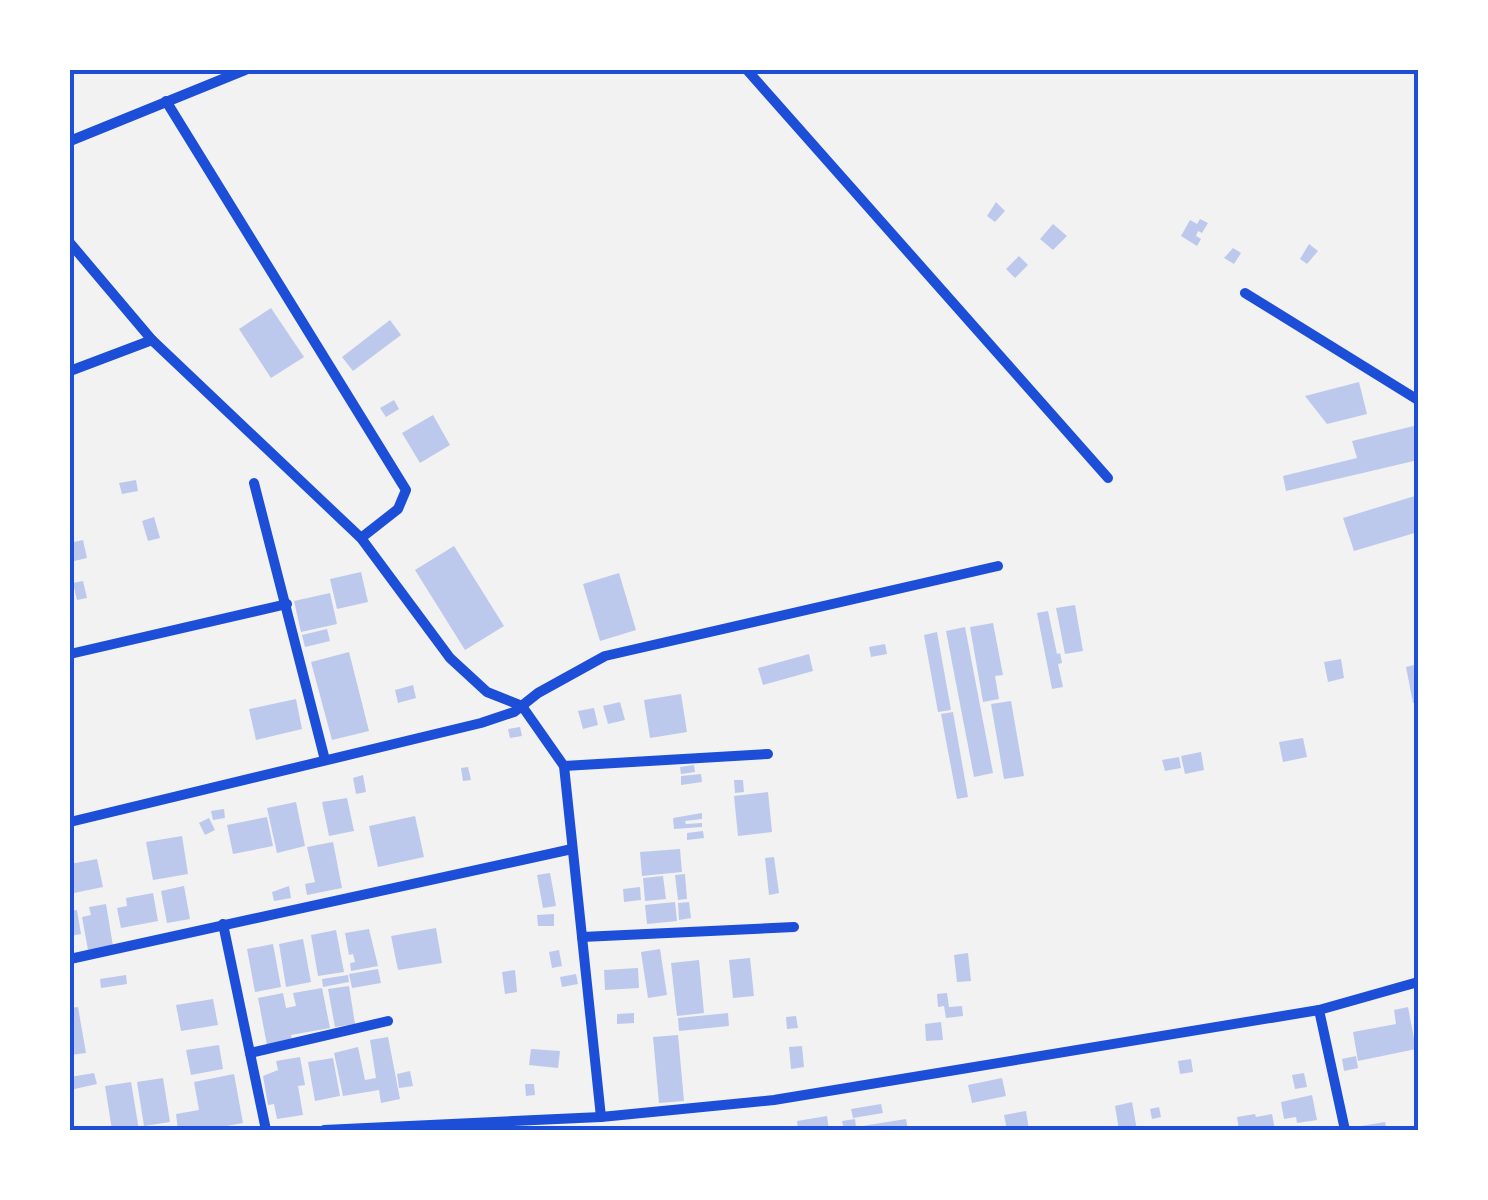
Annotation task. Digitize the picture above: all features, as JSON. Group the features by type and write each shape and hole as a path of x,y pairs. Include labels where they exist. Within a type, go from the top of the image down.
{"street":[{"path":"70,141 246,70"},
{"path":"747,70 1108,478"},
{"path":"166,101 406,490 398,509 361,538"},
{"path":"70,243 152,340 361,538 450,658 487,692 522,706 564,766 600,1117"},
{"path":"1245,294 1418,400"},
{"path":"70,371 152,340"},
{"path":"254,483 326,760"},
{"path":"70,822 481,723 522,706 605,656 998,566"},
{"path":"70,654 287,604"},
{"path":"564,766 768,754"},
{"path":"70,960 572,849"},
{"path":"223,924 266,1130"},
{"path":"582,937 794,926"},
{"path":"324,1130 600,1117 774,1100 1318,1010 1418,983"},
{"path":"1318,1010 1345,1130"},
{"path":"250,1052 388,1021"}],"building":[{"path":"996,202 1005,211 995,222 987,216"},
{"path":"1200,219 1208,223 1202,233 1198,231 1196,236 1201,239 1197,246 1181,236 1190,220 1197,224"},
{"path":"1053,224 1067,236 1053,250 1040,239"},
{"path":"1309,244 1318,251 1307,264 1300,259"},
{"path":"1233,248 1241,253 1234,264 1224,258"},
{"path":"1019,256 1028,265 1015,278 1006,269"},
{"path":"271,308 304,357 271,378 239,329"},
{"path":"390,320 401,335 353,371 342,357"},
{"path":"1359,382 1367,414 1327,424 1305,396"},
{"path":"394,400 399,409 386,417 380,408"},
{"path":"433,415 450,445 420,463 402,433"},
{"path":"1418,425 1418,460 1286,491 1283,476 1357,458 1352,441"},
{"path":"136,480 138,491 122,494 119,483"},
{"path":"1418,495 1418,532 1354,551 1343,518"},
{"path":"154,517 160,538 148,541 142,521"},
{"path":"83,540 87,558 70,562 70,543"},
{"path":"454,546 504,626 465,650 415,570"},
{"path":"361,572 368,602 337,609 330,579"},
{"path":"619,573 636,630 600,641 583,584"},
{"path":"83,581 87,598 77,600 73,583"},
{"path":"330,593 337,624 301,632 294,601"},
{"path":"1075,605 1083,651 1065,654 1056,608"},
{"path":"1048,611 1062,663 1058,664 1063,687 1052,689 1037,613"},
{"path":"993,623 1003,675 995,676 999,699 983,702 970,627"},
{"path":"965,627 993,773 974,777 946,631"},
{"path":"327,629 330,641 305,647 302,635"},
{"path":"937,632 951,710 938,712 924,635"},
{"path":"885,644 887,654 871,657 869,647"},
{"path":"349,652 369,731 332,740 311,662"},
{"path":"809,654 813,671 763,685 758,668"},
{"path":"1341,659 1344,678 1328,682 1324,662"},
{"path":"1418,664 1418,702 1413,703 1406,667"},
{"path":"413,685 416,698 398,703 395,690"},
{"path":"681,694 687,732 650,738 644,700"},
{"path":"296,699 302,729 256,740 249,709"},
{"path":"1011,701 1024,776 1004,779 991,704"},
{"path":"620,702 625,720 608,724 603,706"},
{"path":"594,708 598,725 583,729 578,711"},
{"path":"953,712 968,797 957,799 941,714"},
{"path":"520,727 522,736 510,738 508,729"},
{"path":"1303,738 1307,757 1283,762 1279,742"},
{"path":"1201,752 1204,770 1185,774 1181,756"},
{"path":"1179,757 1181,768 1165,771 1162,760"},
{"path":"694,765 695,772 681,774 680,767"},
{"path":"468,767 471,780 463,781 461,768"},
{"path":"701,774 702,782 681,785 681,776"},
{"path":"363,775 366,792 356,794 353,778"},
{"path":"734,780 743,780 744,792 735,793"},
{"path":"768,792 772,832 738,836 734,796"},
{"path":"347,798 354,831 329,836 322,802"},
{"path":"296,802 305,846 277,853 267,808"},
{"path":"224,809 225,818 213,820 211,811"},
{"path":"702,813 702,819 685,821 702,823 702,827 674,829 673,818"},
{"path":"415,816 424,857 378,867 369,826"},
{"path":"267,817 273,846 233,854 227,825"},
{"path":"209,818 215,830 205,835 199,823"},
{"path":"703,831 704,838 687,840 687,833"},
{"path":"182,836 188,874 153,880 146,842"},
{"path":"333,842 342,888 307,895 305,884 315,882 307,847"},
{"path":"680,849 682,872 642,876 640,852"},
{"path":"774,857 779,893 769,895 765,858"},
{"path":"97,859 103,887 74,893 70,864"},
{"path":"550,873 556,906 543,908 537,875"},
{"path":"685,874 687,899 678,900 675,875"},
{"path":"663,876 666,899 645,901 643,878"},
{"path":"184,886 190,919 167,923 161,891"},
{"path":"289,886 291,898 274,901 272,892"},
{"path":"640,887 641,900 624,902 623,889"},
{"path":"153,893 158,921 121,928 117,908 127,906 126,898"},
{"path":"675,902 677,921 647,924 645,905"},
{"path":"689,902 691,918 679,920 678,903"},
{"path":"106,904 113,946 88,950 82,917 91,915 89,907"},
{"path":"77,910 81,934 70,936 70,911"},
{"path":"554,914 554,926 538,926 537,915"},
{"path":"436,928 442,963 398,970 391,936"},
{"path":"369,929 378,966 351,971 350,963 355,962 353,954 349,955 345,933"},
{"path":"336,930 344,972 318,976 311,935"},
{"path":"303,939 311,982 286,987 279,944"},
{"path":"273,944 281,987 255,992 247,949"},
{"path":"660,949 667,995 648,998 641,952"},
{"path":"559,950 562,966 552,968 549,952"},
{"path":"968,953 971,981 957,982 954,955"},
{"path":"750,958 754,996 733,998 729,960"},
{"path":"699,960 704,1013 677,1016 671,963"},
{"path":"638,968 639,988 605,990 604,970"},
{"path":"378,969 381,983 352,988 349,974"},
{"path":"515,970 517,992 505,994 502,972"},
{"path":"576,974 578,984 562,987 560,977"},
{"path":"126,975 127,984 101,988 100,979"},
{"path":"348,975 349,982 323,987 322,979"},
{"path":"349,986 355,1024 335,1027 328,989"},
{"path":"322,988 330,1028 291,1035 292,1041 267,1045 258,998 283,993 286,1008 296,1006 293,993"},
{"path":"947,993 949,1007 962,1006 963,1016 946,1018 944,1006 938,1007 937,994"},
{"path":"213,999 218,1025 181,1031 176,1005"},
{"path":"78,1007 86,1053 70,1055 70,1008"},
{"path":"1408,1007 1416,1049 1358,1061 1353,1032 1396,1024 1394,1010"},
{"path":"634,1013 634,1023 617,1024 617,1014"},
{"path":"728,1013 729,1026 679,1031 678,1018"},
{"path":"796,1016 798,1028 787,1029 786,1017"},
{"path":"941,1022 943,1040 926,1041 925,1024"},
{"path":"678,1035 684,1101 659,1103 653,1037"},
{"path":"388,1037 400,1099 381,1103 379,1090 343,1096 334,1053 358,1047 365,1080 376,1078 370,1040"},
{"path":"219,1045 223,1069 191,1075 186,1050"},
{"path":"802,1046 804,1067 791,1069 789,1047"},
{"path":"531,1049 560,1051 558,1068 529,1065"},
{"path":"1356,1056 1358,1068 1344,1071 1342,1059"},
{"path":"300,1057 305,1085 298,1086 303,1115 277,1119 274,1104 268,1105 263,1076 278,1070 276,1061"},
{"path":"333,1058 340,1096 315,1101 308,1062"},
{"path":"1191,1059 1193,1072 1180,1074 1178,1061"},
{"path":"410,1071 413,1086 399,1088 397,1074"},
{"path":"94,1073 97,1084 70,1090 70,1077"},
{"path":"1304,1073 1307,1087 1295,1089 1292,1075"},
{"path":"234,1074 243,1123 178,1130 176,1114 199,1110 194,1082"},
{"path":"163,1078 170,1122 144,1126 137,1082"},
{"path":"1002,1078 1006,1096 972,1103 968,1085"},
{"path":"131,1082 139,1130 112,1130 105,1086"},
{"path":"525,1084 534,1084 535,1095 526,1096"},
{"path":"1312,1095 1317,1120 1297,1123 1296,1117 1284,1119 1281,1102"},
{"path":"1132,1102 1137,1130 1119,1130 1115,1106"},
{"path":"881,1104 883,1113 853,1118 851,1109"},
{"path":"1159,1107 1161,1117 1152,1119 1150,1109"},
{"path":"1026,1111 1029,1130 1007,1130 1004,1115"},
{"path":"1272,1114 1275,1130 1239,1130 1237,1117"},
{"path":"827,1116 829,1130 798,1130 797,1121"},
{"path":"855,1119 856,1127 906,1119 908,1130 844,1130 842,1121"},
{"path":"1385,1122 1387,1130 1362,1130 1361,1126"}]}
